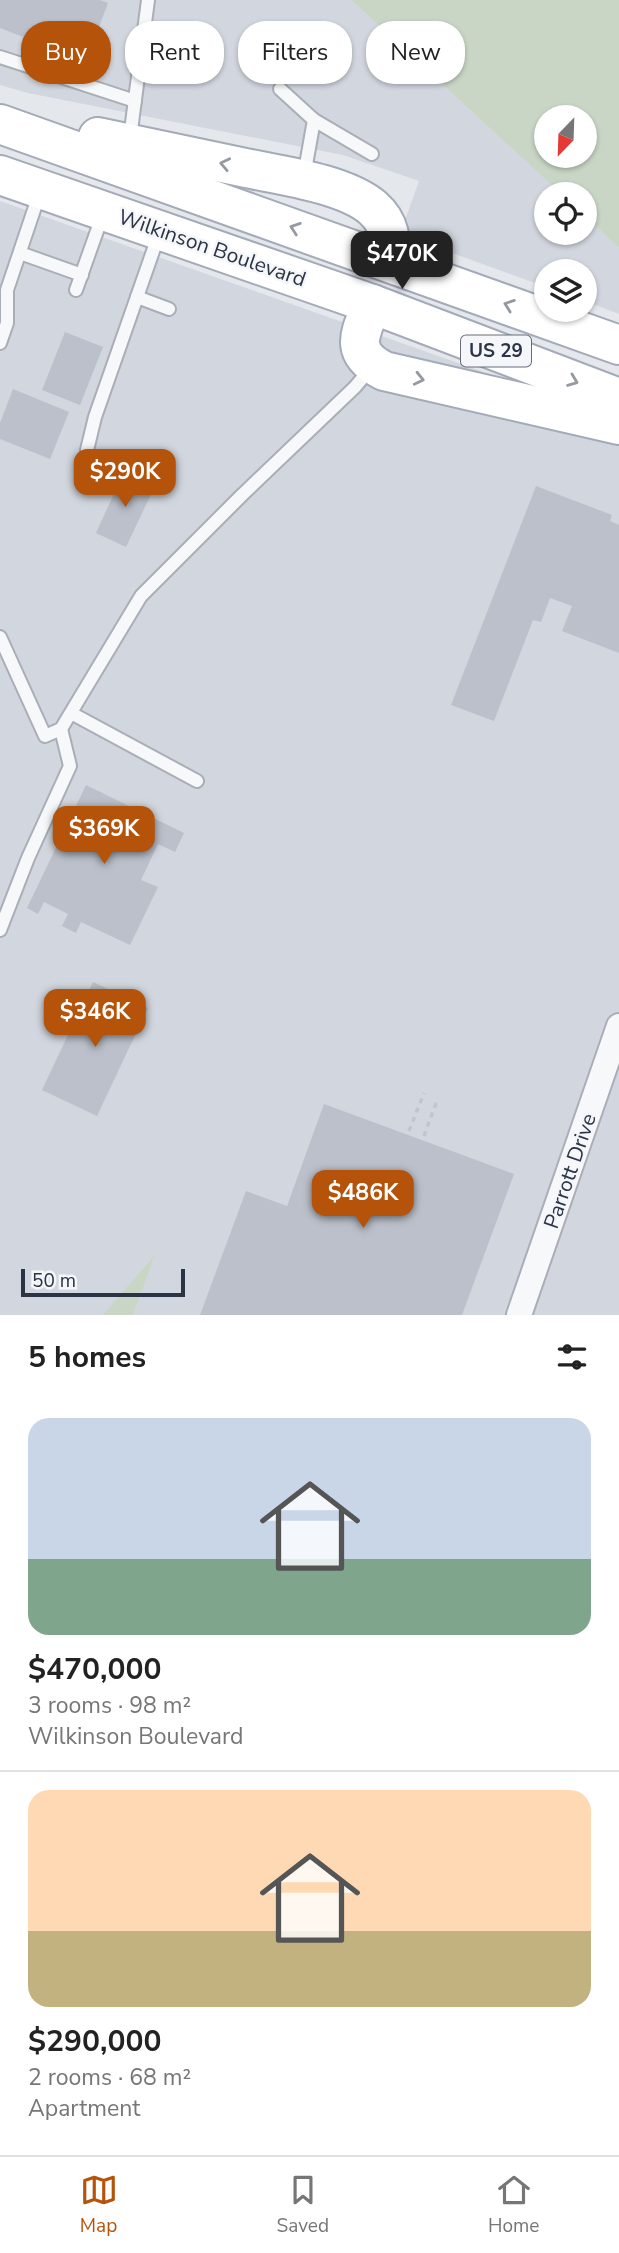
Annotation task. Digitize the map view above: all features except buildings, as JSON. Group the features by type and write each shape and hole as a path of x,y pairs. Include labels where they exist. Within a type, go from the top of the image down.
{"main road":[{"path":"0,115 303,180 352,194 374,208 386,224 392,246 389,261"},
{"name":"US 29","path":"0,124 619,345"},
{"name":"Wilkinson Boulevard","path":"0,175 372,304 619,398"},
{"path":"372,304 360,332 360,349 368,362 384,371 619,425"}],"street":[{"path":"372,304 389,261"},
{"name":"Parrott Drive","path":"519,1315 619,1026"}],"lane":[{"path":"129,144 148,0"},
{"path":"0,57 135,102"},
{"path":"280,89 314,120 372,154"},
{"path":"303,180 314,120"},
{"path":"0,343 6,323 4,293 41,189"},
{"path":"76,290 104,211"},
{"path":"87,450 95,417 160,230"},
{"path":"20,253 82,275"},
{"path":"137,298 169,309"},
{"path":"0,637 45,736 61,729 141,596 355,387 373,365"},
{"path":"71,713 197,781"},
{"path":"0,930 28,858 70,766 61,729"}],"path":[{"path":"409,1131 424,1093"},
{"path":"424,1136 438,1098"}],"shaded area":[{"path":"0,0 351,0 374,21 366,21 366,84 442,84 548,182 534,182 534,245 597,245 597,227 619,248 619,314 597,306 597,259 534,259 534,283 400,234 419,181 343,155 28,93 0,85"},
{"path":"0,201 619,420 619,1315 133,1315 153,1256 104,1315 0,1315"}],"green space":[{"path":"351,0 619,0 619,248 597,227 597,182 548,182 442,84 465,84 465,21 374,21"},
{"path":"155,1254 133,1315 103,1315"}]}
